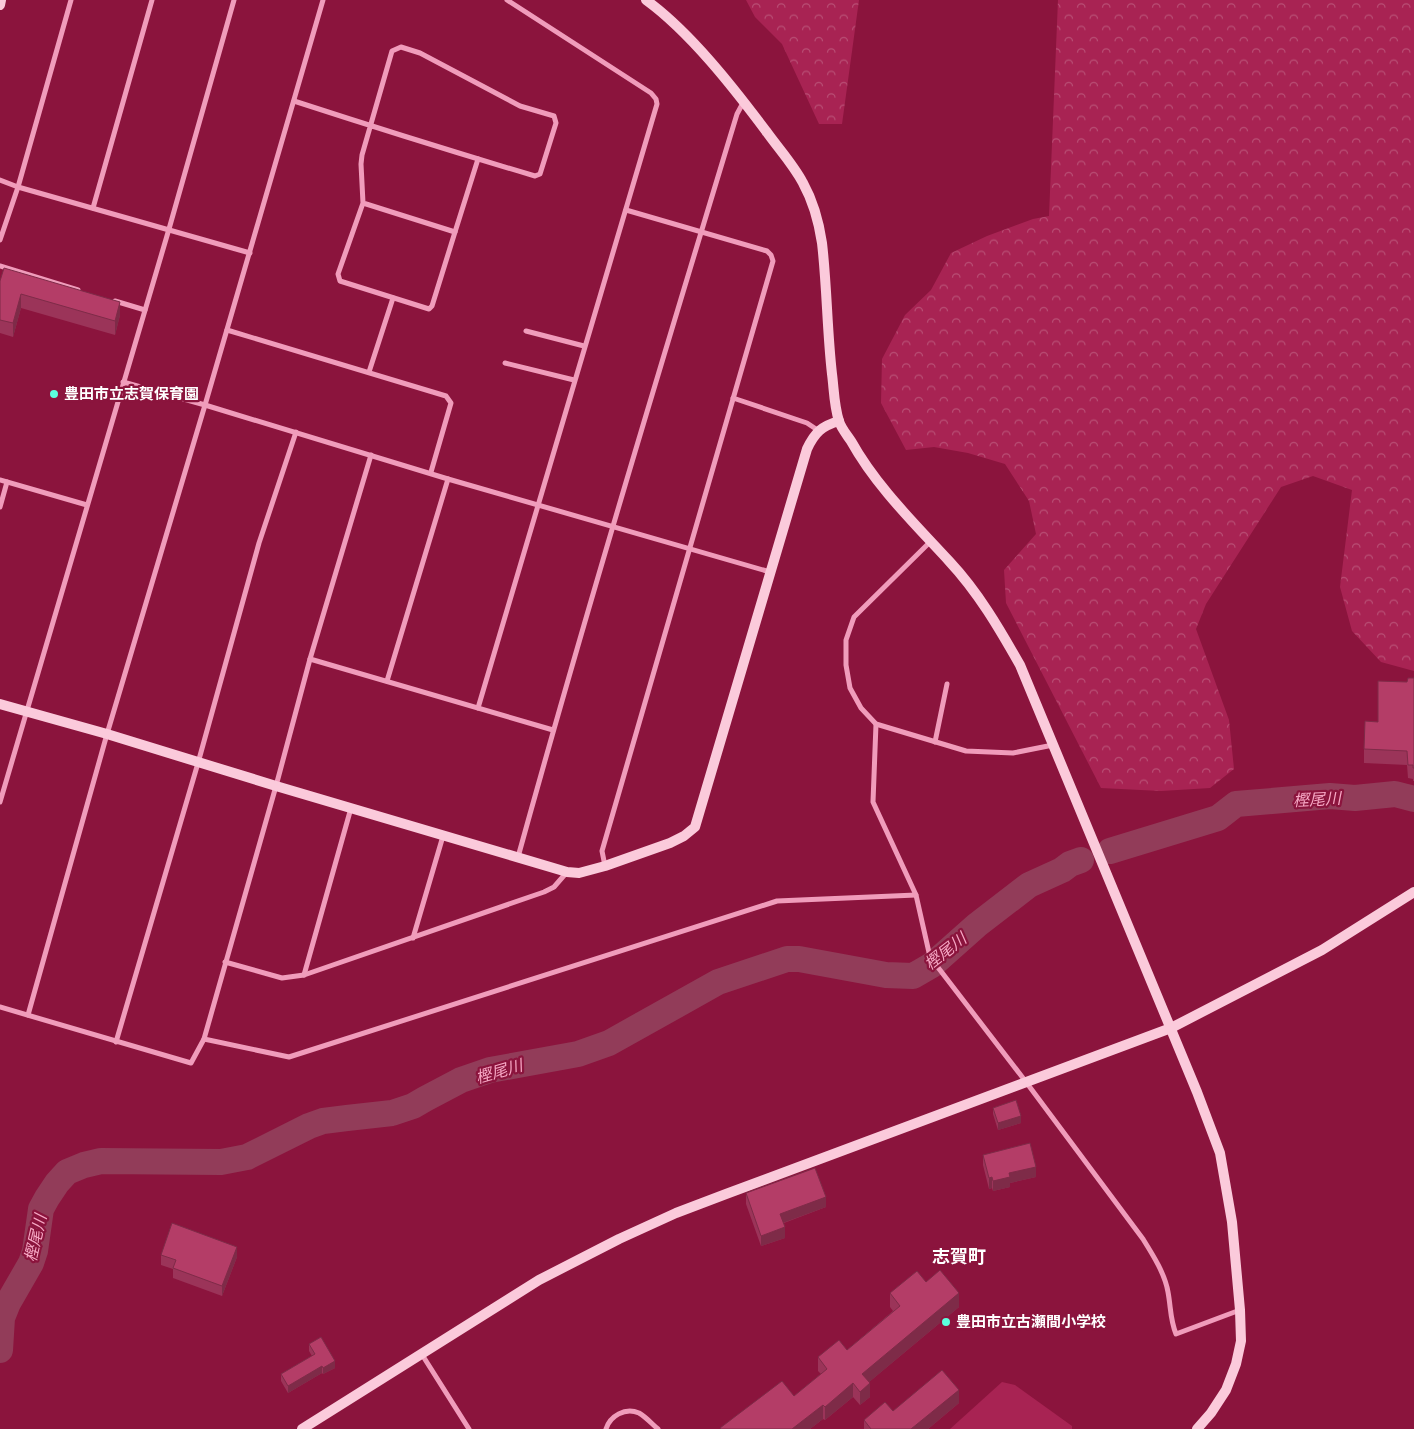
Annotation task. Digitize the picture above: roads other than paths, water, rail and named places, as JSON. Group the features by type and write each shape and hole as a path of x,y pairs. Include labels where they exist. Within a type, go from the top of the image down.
{"street":[{"path":"0,4 1,0"},
{"path":"0,240 18,187 71,0"},
{"path":"93,208 152,0"},
{"path":"0,802 122,382 169,229 234,0"},
{"path":"28,1015 107,734 206,405 323,0"},
{"path":"478,708 656,104 656,99 651,93 508,0"},
{"path":"646,0 674,24 707,58 744,102 796,170 804,185 814,210 822,242 827,325 839,421 860,459 930,542 949,561 994,618 1020,665 1055,745 1198,1092 1220,1153 1232,1222 1241,1341 1236,1364 1226,1390 1211,1413 1197,1429"},
{"path":"294,102 370,126 535,176 540,174 556,123 554,116 520,106 420,53 401,47 392,52 370,126 360,164 363,203 338,278 340,281 426,309 432,306 478,159"},
{"path":"518,857 553,730 701,232 737,114 744,102"},
{"path":"0,180 18,187 250,253"},
{"path":"363,203 455,232"},
{"path":"605,866 602,851 773,261 768,251 626,210"},
{"path":"0,266 81,291"},
{"path":"369,372 394,298"},
{"path":"108,299 144,310"},
{"path":"227,330 446,396 451,403 431,472"},
{"path":"526,331 584,346"},
{"path":"505,363 574,380"},
{"path":"122,382 206,405 371,456 431,472 448,479 771,572"},
{"path":"733,398 807,423 819,431"},
{"path":"0,704 107,734 198,763 567,872 579,873 605,866 684,836 695,827 807,449 825,425 839,421"},
{"path":"116,1042 260,543 296,432"},
{"path":"0,1007 191,1064 204,1039 310,659 371,456"},
{"path":"387,681 448,479"},
{"path":"0,480 87,505"},
{"path":"0,508 7,482"},
{"path":"930,542 854,618 846,640 846,665 850,688 861,708 876,724 966,751 1013,753 1055,745"},
{"path":"310,659 553,730"},
{"path":"935,742 947,684"},
{"path":"876,724 873,802 916,895 930,957 1026,1082 1147,1246 1168,1291 1171,1321 1176,1334 1240,1310"},
{"path":"304,975 351,808"},
{"path":"413,938 443,835"},
{"path":"225,962 282,978 304,975 544,892 554,887 567,872"},
{"path":"302,1429 420,1353 539,1280 619,1238 717,1197 1171,1028 1322,950 1414,892"},
{"path":"204,1039 289,1057 777,901 916,895"},
{"path":"420,1353 468,1429"},
{"path":"606,1429 608,1422 613,1416 632,1412 639,1413 658,1429"}],"waterway":[{"name":"樫尾川","path":"1110,851 1218,818 1236,804 1330,796 1355,798 1395,794 1414,799"},
{"name":"樫尾川","path":"0,1350 2,1318 8,1303 31,1263 35,1251 41,1209 57,1183 67,1172 101,1161 221,1162 247,1157 323,1121 392,1113 413,1106 461,1080 490,1070 578,1054 609,1043 718,982 787,959 799,959 886,975 913,976 932,965 977,925 1029,885 1081,860"}],"place":[{"name":"豊田市立志賀保育園","path":"54,394"},
{"name":"豊田市立古瀬間小学校","path":"946,1322"}],"district":[{"name":"志賀町","path":"959,1257"}]}
